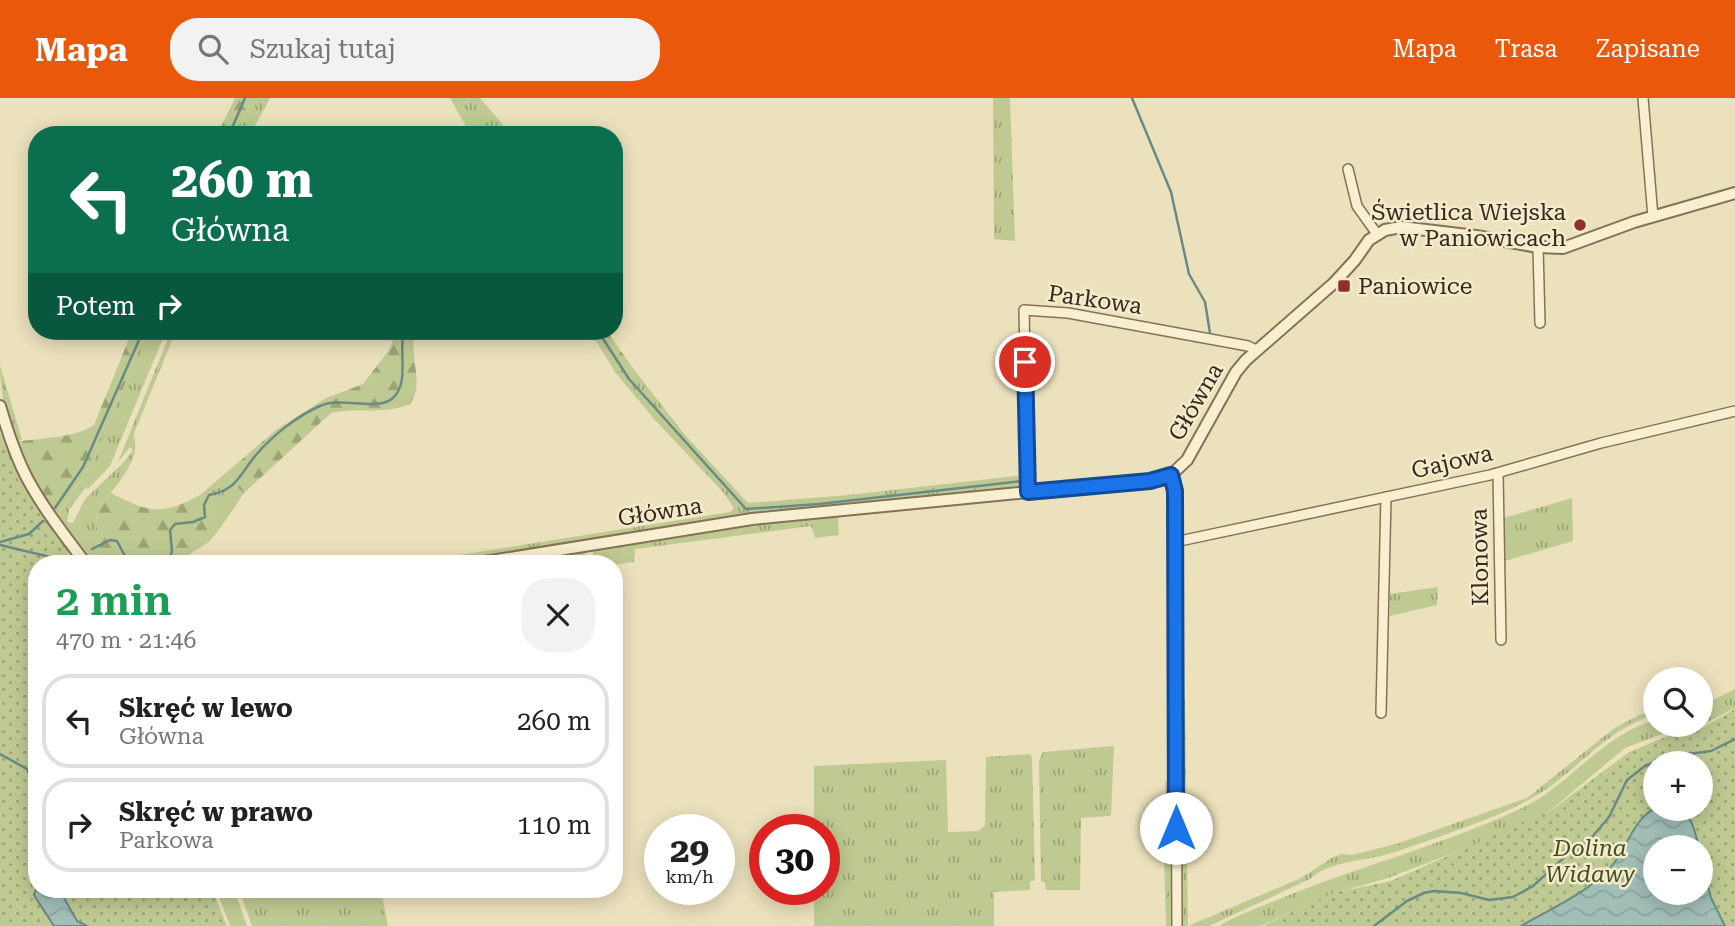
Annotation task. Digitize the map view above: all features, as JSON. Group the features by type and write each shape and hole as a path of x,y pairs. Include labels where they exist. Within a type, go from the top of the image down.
{"street":[{"path":"1643,98 1653,216"},
{"path":"1348,169 1357,206 1377,234 1401,227 1538,247 1567,247 1653,216 1735,193"},
{"name":"Główna","path":"528,555 752,519 1150,481 1171,475 1187,460 1236,372 1256,350 1345,272 1369,240 1377,234"},
{"path":"1538,247 1540,323"},
{"name":"Parkowa","path":"1028,492 1024,310 1068,313 1248,346 1256,350"},
{"path":"0,406 18,459 45,508 79,555"},
{"name":"Gajowa","path":"1175,542 1497,472 1601,443 1735,411"},
{"name":"Klonowa","path":"1497,472 1501,640"},
{"path":"1171,475 1175,491 1177,926"},
{"path":"1381,713 1386,497"}],"green space":[{"path":"235,98 253,98 239,126 221,126"},
{"path":"253,98 270,98 255,126 239,126"},
{"path":"450,98 480,98 504,126 466,126"},
{"path":"993,98 1010,98 1015,241 994,239"},
{"path":"128,340 143,340 92,463 51,525 69,550 67,555 28,555 28,882 0,926 0,445 73,434 94,425"},
{"path":"143,340 162,340 110,466 88,489 86,487 69,510 67,522 73,523 85,499 133,450 130,447 118,462 167,340 172,340 134,433 134,456 120,481 96,510 101,555 85,555 56,518 92,463"},
{"path":"393,340 414,340 417,378 410,404 391,409 331,413 244,493 236,487 227,472 276,430 326,398 363,384 389,350"},
{"path":"595,340 613,340 632,367 615,372"},
{"path":"0,365 22,440 15,441 9,422 2,395"},
{"path":"632,367 685,435 748,503 848,495 1024,475 1024,487 732,518 500,555 460,555 730,512 734,508 722,491 654,419 615,372"},
{"path":"0,432 20,485 69,555 28,555 28,898 216,898 227,926 0,926"},
{"path":"227,472 236,487 244,493 221,527 200,495"},
{"path":"111,493 136,505 155,509 175,506 200,495 221,527 209,542 189,555 101,555 96,510"},
{"path":"1572,498 1573,541 1505,561 1504,518"},
{"path":"835,516 838,517 839,535 815,538 811,526 635,549 634,562 623,564 623,555 593,555 592,549 705,529"},
{"path":"579,550 585,552 585,555 549,555"},
{"path":"1438,587 1437,605 1390,616 1390,594"},
{"path":"1735,689 1735,708 1713,719 1713,700"},
{"path":"1185,700 1188,926 1180,926 1178,702"},
{"name":"Dolina Widawy","path":"1735,709 1735,926 1262,926 1333,893 1391,881 1553,809 1629,752 1666,737 1713,737 1713,722"},
{"path":"1643,714 1643,719 1609,739 1542,792 1507,811 1395,852 1328,868 1209,926 1188,926 1301,878 1333,857 1396,844 1527,798 1613,729"},
{"path":"1643,725 1643,737 1654,737 1625,748 1552,809 1508,832 1388,878 1332,894 1260,926 1219,926 1307,888 1459,835 1518,810 1537,800 1617,738"},
{"path":"1114,746 1111,816 1081,818 1080,890 1046,890 1045,883 1041,881 1039,761 1043,752"},
{"path":"1030,754 1032,758 1035,880 1030,882 1030,890 994,892 994,926 814,926 814,905 840,905 840,814 814,814 814,766 946,760 948,832 979,831 985,825 986,757"},
{"path":"1165,781 1172,783 1173,926 1166,926 1163,823 1166,822"},
{"path":"219,898 237,898 247,926 230,926"},
{"path":"242,898 383,898 388,926 252,926"}],"water":[{"path":"1643,818 1643,821 1690,821 1696,835 1643,835 1643,905 1713,905 1713,902 1725,926 1521,926 1595,882 1614,863"},
{"path":"36,898 64,898 77,921 87,926 54,926"}],"waterway":[{"path":"233,126 245,98"},
{"path":"1132,98 1171,192 1189,274 1205,302 1210,333"},
{"path":"55,508 83,467 139,340"},
{"path":"171,555 170,530 175,524 193,522 205,517 204,505 209,495 219,493 232,485 262,448 294,421 329,403 378,404 393,398 401,384 403,340"},
{"path":"604,340 629,379 746,509 819,504 1022,481"},
{"path":"0,542 29,534 43,521"},
{"path":"92,549 110,540 117,541 124,555"},
{"path":"0,545 42,555"},
{"path":"1374,926 1407,901 1424,893 1461,893 1489,900 1513,897 1533,886 1570,852 1587,843 1609,817 1627,780 1645,766 1666,757 1711,751 1735,739"},
{"path":"0,754 28,771"}],"place":[{"name":"Świetlica Wiejska w Paniowicach","path":"1580,225"},
{"name":"Paniowice","path":"1344,286"}],"route":[{"path":"1025,362 1028,492 1150,481 1171,475 1175,491 1176,828"}]}
